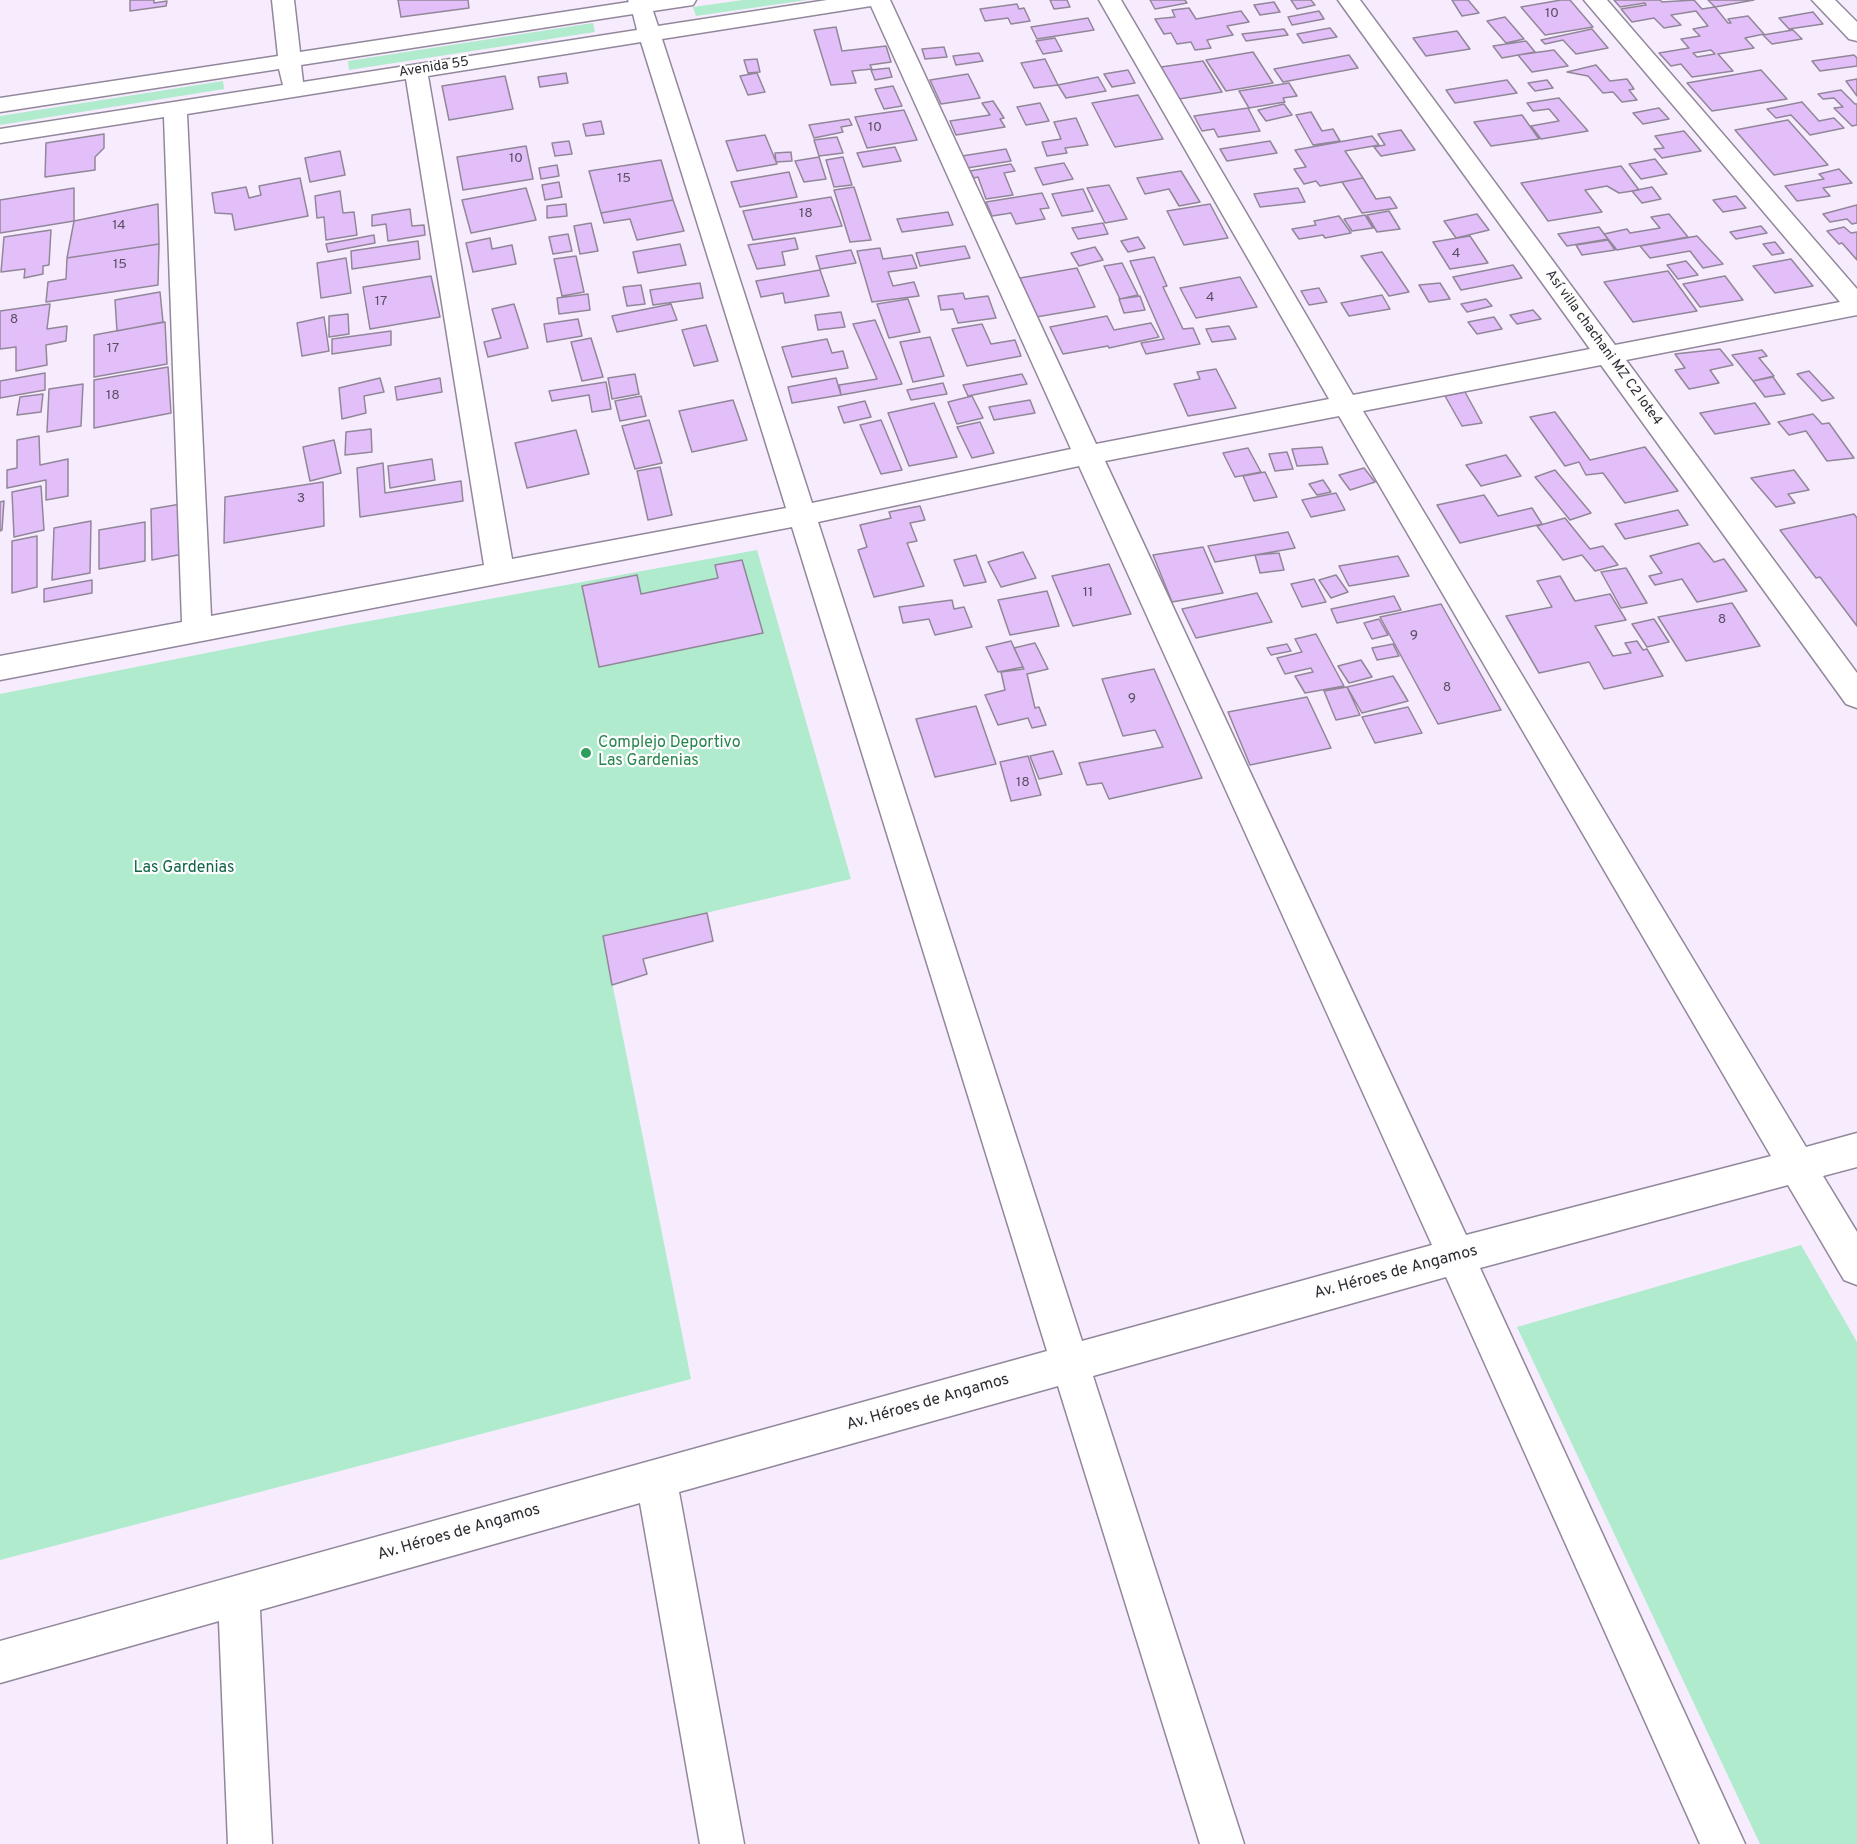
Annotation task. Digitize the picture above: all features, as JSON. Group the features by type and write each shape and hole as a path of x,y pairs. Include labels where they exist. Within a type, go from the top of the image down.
{"street":[{"path":"283,0 294,90"},
{"name":"Avenida 55","path":"0,136 416,70 643,14 686,0"},
{"name":"Avenida 55","path":"0,105 290,60 643,14 868,0"},
{"path":"879,0 1456,1256 1723,1844"},
{"path":"1110,0 1346,405 1857,1267"},
{"name":"Así villa chachani MZ C2 lote4","path":"1349,0 1857,696"},
{"path":"0,668 801,515 1087,455 1857,306 1594,0"},
{"path":"1823,0 1857,34"},
{"path":"643,14 1222,1844"},
{"path":"416,70 500,573"},
{"path":"175,108 197,630"},
{"name":"Av. Héroes de Angamos","path":"0,1662 1456,1256 1857,1150"},
{"path":"656,1478 722,1844"},
{"path":"239,1594 250,1844"}],"green space":[{"path":"743,0 807,0 696,16 693,7"},
{"path":"593,23 595,32 349,70 348,61"},
{"path":"223,81 224,89 0,125 0,116"},
{"name":"Las Gardenias","path":"757,550 851,879 603,937 691,1379 0,1560 0,694 342,626"},
{"path":"1801,1245 1857,1342 1857,1844 1760,1844 1517,1327"}],"building":[{"path":"130,0 154,0 154,3 167,1 166,6 130,11"},
{"path":"398,0 468,0 469,8 401,17"},
{"path":"1050,0 1067,0 1070,7 1054,9"},
{"path":"1150,0 1185,0 1187,3 1155,9"},
{"path":"1291,0 1311,0 1315,5 1297,9"},
{"path":"1452,0 1468,0 1479,13 1462,16"},
{"path":"1570,0 1593,27 1545,35 1521,7"},
{"path":"1614,0 1660,0 1662,2 1694,0 1702,9 1715,7 1728,23 1731,23 1728,19 1748,16 1764,34 1745,38 1754,48 1718,54 1733,71 1692,77 1681,64 1671,66 1659,53 1689,48 1681,39 1700,36 1693,29 1708,26 1696,11 1671,15 1681,25 1664,28 1654,18 1632,22 1621,9 1646,5 1645,3 1620,7","holes":["1711,50 1715,54 1697,57 1693,53"]},
{"path":"1708,0 1754,0 1715,7"},
{"path":"1274,2 1280,12 1260,15 1254,5"},
{"path":"1017,4 1019,9 1024,8 1030,21 1011,24 1008,18 985,21 980,9"},
{"path":"1189,8 1196,19 1241,11 1249,22 1227,26 1233,35 1207,40 1211,48 1195,50 1191,42 1177,44 1171,33 1164,34 1155,19 1175,17 1172,10"},
{"path":"1319,11 1324,19 1292,25 1288,17"},
{"path":"1813,12 1823,24 1789,29 1779,18"},
{"path":"1505,17 1524,39 1506,43 1487,21"},
{"path":"1088,18 1094,30 1037,39 1031,27"},
{"path":"836,27 842,51 886,46 891,62 870,65 872,69 852,71 856,83 831,85 814,30"},
{"path":"1330,28 1337,37 1303,43 1297,34"},
{"path":"1284,29 1288,35 1246,41 1242,34"},
{"path":"1592,29 1608,48 1576,54 1563,40 1545,44 1541,40"},
{"path":"1793,30 1802,39 1772,44 1763,35"},
{"path":"1457,31 1470,49 1426,56 1413,38"},
{"path":"1055,38 1062,51 1043,54 1036,41"},
{"path":"1526,41 1535,52 1502,58 1493,46"},
{"path":"944,47 947,57 925,59 922,49"},
{"path":"1554,50 1568,66 1532,72 1518,55"},
{"path":"1253,52 1273,83 1226,91 1206,60"},
{"path":"979,53 983,61 956,65 953,56"},
{"path":"1349,55 1358,68 1283,82 1274,69"},
{"path":"1854,55 1857,58 1857,66 1820,71 1812,61"},
{"path":"757,59 760,72 748,73 744,60"},
{"path":"1045,59 1058,85 1034,88 1021,63"},
{"path":"1203,61 1222,92 1179,99 1161,67"},
{"path":"1596,65 1610,81 1627,79 1634,89 1629,90 1637,100 1622,102 1613,92 1603,93 1588,76 1567,72"},
{"path":"889,68 892,77 875,80 871,70"},
{"path":"1128,70 1135,83 1112,87 1104,74"},
{"path":"1761,70 1787,99 1712,111 1687,83"},
{"path":"566,73 568,83 540,87 538,77"},
{"path":"757,73 765,92 748,95 740,76"},
{"path":"968,74 980,98 941,104 930,80"},
{"path":"505,76 513,109 449,120 442,86"},
{"path":"1098,77 1106,91 1066,98 1058,85"},
{"path":"1857,79 1857,96 1846,81"},
{"path":"1507,80 1517,93 1455,103 1446,90"},
{"path":"1547,80 1553,88 1535,91 1528,83"},
{"path":"1289,83 1297,96 1283,98 1285,102 1249,108 1239,91"},
{"path":"893,86 902,106 884,109 875,89"},
{"path":"1841,90 1857,104 1857,125 1852,126 1834,108 1843,107 1834,98 1823,99 1818,94"},
{"path":"1138,95 1163,139 1115,147 1092,103"},
{"path":"1559,98 1588,131 1541,139 1531,126 1559,121 1549,109 1533,111 1527,103"},
{"path":"993,101 1004,118 1000,119 1005,127 956,135 950,121 990,115 982,103"},
{"path":"1802,102 1819,121 1834,118 1844,128 1810,135 1791,115 1776,118 1767,109"},
{"path":"1040,103 1049,121 1026,125 1017,107"},
{"path":"1284,104 1292,115 1266,121 1258,110"},
{"path":"1248,108 1260,131 1218,137 1214,129 1202,131 1194,116"},
{"path":"1659,108 1669,119 1643,124 1633,113"},
{"path":"904,110 917,140 867,148 855,117"},
{"path":"1311,112 1322,131 1333,129 1340,141 1313,145 1296,115"},
{"path":"1522,115 1539,139 1491,146 1474,122"},
{"path":"1076,118 1088,145 1065,148 1067,153 1047,156 1042,142 1061,139 1054,122"},
{"path":"849,119 852,125 841,127 843,132 814,138 809,125"},
{"path":"1788,120 1828,165 1774,175 1735,130"},
{"path":"601,121 604,134 586,136 583,124"},
{"path":"1401,130 1415,150 1381,156 1374,147 1385,145 1378,134"},
{"path":"1684,131 1701,151 1662,158 1654,149 1664,148 1655,136"},
{"path":"104,134 104,148 95,157 95,170 45,177 46,143"},
{"path":"765,135 777,164 737,171 726,141"},
{"path":"1372,136 1379,145 1345,151 1363,178 1320,186 1316,181 1304,184 1294,169 1306,167 1295,150"},
{"path":"837,137 843,153 819,156 814,140"},
{"path":"569,141 572,154 555,156 552,143"},
{"path":"1270,141 1277,153 1227,161 1220,149"},
{"path":"526,146 533,179 463,190 457,157"},
{"path":"895,147 901,161 863,167 857,153"},
{"path":"1006,149 1011,161 967,168 962,156"},
{"path":"340,151 345,175 310,182 305,158"},
{"path":"791,152 792,161 776,162 775,153"},
{"path":"819,157 826,179 804,182 795,161"},
{"path":"843,157 852,185 834,187 826,160"},
{"path":"1655,159 1667,174 1641,179 1629,164"},
{"path":"661,160 673,200 601,213 589,171"},
{"path":"1064,163 1073,179 1043,185 1035,168"},
{"path":"1011,164 1015,171 1004,173 1013,195 986,199 978,177 974,178 970,171"},
{"path":"557,165 559,176 541,179 539,168"},
{"path":"1621,166 1639,190 1619,193 1607,186 1585,190 1602,212 1548,221 1521,183"},
{"path":"1839,169 1852,183 1823,188 1830,196 1797,201 1785,186 1824,179 1819,174"},
{"path":"1181,171 1200,202 1179,206 1169,189 1145,194 1137,178"},
{"path":"789,172 797,197 740,207 731,182"},
{"path":"300,178 308,216 235,230 232,214 215,213 212,193 246,187 249,198 261,195 259,186"},
{"path":"1363,178 1376,199 1390,197 1397,208 1362,213 1342,182"},
{"path":"559,182 562,197 545,200 542,185"},
{"path":"1109,185 1127,219 1105,223 1087,188"},
{"path":"854,187 871,240 850,242 834,190"},
{"path":"1652,187 1661,199 1642,203 1632,191"},
{"path":"74,188 74,221 0,233 0,200"},
{"path":"526,188 536,220 471,233 462,200"},
{"path":"1298,188 1305,202 1260,207 1254,194"},
{"path":"1083,189 1093,211 1062,216 1052,194"},
{"path":"340,191 343,213 354,212 357,235 326,240 324,217 317,218 315,196"},
{"path":"1042,193 1049,208 1040,209 1045,219 1016,224 1011,213 992,216 986,202"},
{"path":"1736,196 1746,208 1723,212 1713,200"},
{"path":"831,197 842,226 753,240 743,211"},
{"path":"673,200 684,231 637,240 630,219 604,223 601,213"},
{"path":"158,204 159,244 67,258 74,221"},
{"path":"566,204 567,216 547,218 547,206"},
{"path":"1210,204 1228,238 1184,245 1167,211"},
{"path":"1857,205 1857,223 1852,224 1847,219 1830,222 1823,214"},
{"path":"410,209 412,226 424,225 425,235 388,241 386,224 372,226 372,215"},
{"path":"1389,211 1400,229 1377,232 1367,215"},
{"path":"948,212 953,225 902,232 897,219"},
{"path":"1477,214 1489,230 1456,238 1444,221"},
{"path":"1669,214 1688,237 1617,250 1604,234 1627,229 1630,233 1660,228 1651,217"},
{"path":"1365,215 1373,228 1352,231 1344,219"},
{"path":"1339,216 1351,233 1325,238 1323,235 1299,239 1292,229 1316,225 1314,221"},
{"path":"591,223 598,251 580,254 574,226"},
{"path":"1103,223 1108,234 1078,239 1072,228"},
{"path":"1761,226 1767,233 1736,239 1730,232"},
{"path":"1599,227 1608,239 1567,246 1558,234"},
{"path":"1844,227 1851,233 1857,232 1857,260 1827,231"},
{"path":"51,230 49,265 43,266 43,274 24,278 25,269 1,272 4,237"},
{"path":"568,234 572,251 553,254 549,237"},
{"path":"374,235 375,243 328,252 326,244"},
{"path":"1470,236 1488,263 1450,269 1433,242"},
{"path":"1697,236 1723,264 1703,268 1690,251 1650,258 1640,246"},
{"path":"1138,237 1145,248 1128,252 1121,241"},
{"path":"490,238 492,249 512,245 516,264 473,272 466,243"},
{"path":"795,238 798,249 782,252 785,265 757,269 748,245"},
{"path":"1608,240 1615,250 1582,255 1576,245"},
{"path":"418,241 420,259 352,269 351,251"},
{"path":"1775,242 1784,253 1772,255 1763,244"},
{"path":"159,244 158,285 46,302 48,282 66,279 67,258"},
{"path":"680,244 686,265 638,273 633,252"},
{"path":"965,246 970,258 920,266 916,253"},
{"path":"1095,247 1103,260 1079,266 1071,253"},
{"path":"880,248 883,259 912,255 917,268 888,272 893,286 914,282 919,296 872,302 857,251"},
{"path":"851,250 856,263 820,269 816,256"},
{"path":"1382,252 1409,292 1389,296 1361,256"},
{"path":"576,256 584,292 562,296 554,259"},
{"path":"1154,257 1167,286 1163,287 1183,329 1193,328 1200,344 1146,354 1141,343 1164,339 1130,261"},
{"path":"346,258 351,293 321,298 317,263"},
{"path":"1791,259 1813,286 1775,293 1753,266"},
{"path":"1686,261 1698,275 1678,279 1667,265"},
{"path":"1122,263 1138,295 1120,299 1104,266"},
{"path":"1513,265 1522,278 1461,290 1453,277"},
{"path":"1077,268 1095,307 1036,317 1020,278"},
{"path":"820,270 829,296 785,303 783,293 761,297 756,281"},
{"path":"1668,271 1697,311 1633,322 1604,282"},
{"path":"431,276 440,317 370,329 363,287"},
{"path":"1725,276 1743,300 1700,307 1683,284"},
{"path":"1240,277 1257,307 1196,318 1180,288"},
{"path":"700,283 703,298 653,305 650,290"},
{"path":"1440,283 1450,299 1429,302 1419,285"},
{"path":"641,285 645,304 627,306 623,287"},
{"path":"1319,288 1327,302 1309,305 1301,291"},
{"path":"160,292 163,322 117,331 115,300"},
{"path":"963,293 965,299 988,296 996,318 958,323 953,309 941,310 938,296"},
{"path":"588,294 590,310 559,314 557,298"},
{"path":"1382,295 1390,309 1349,316 1341,303"},
{"path":"1140,296 1145,310 1124,313 1119,299"},
{"path":"908,299 920,332 889,338 877,304"},
{"path":"1486,299 1492,306 1467,312 1461,304"},
{"path":"50,304 47,329 67,326 66,341 46,345 47,365 16,371 16,347 0,349 0,311"},
{"path":"514,304 528,348 488,357 484,342 501,338 492,309"},
{"path":"671,304 677,320 617,332 612,316"},
{"path":"1533,310 1541,319 1517,324 1510,315"},
{"path":"841,312 845,327 818,330 815,315"},
{"path":"348,314 349,334 329,337 329,316"},
{"path":"1107,316 1114,330 1151,323 1159,337 1109,348 1108,346 1063,354 1050,327"},
{"path":"324,317 329,351 302,356 297,323"},
{"path":"1494,317 1502,329 1477,334 1468,322"},
{"path":"578,319 582,336 547,342 544,324"},
{"path":"875,320 902,384 841,395 839,385 877,379 853,324"},
{"path":"165,322 167,364 94,377 94,335"},
{"path":"982,324 991,344 1015,340 1021,356 967,366 952,329"},
{"path":"706,325 718,361 694,366 682,330"},
{"path":"1229,326 1236,339 1212,342 1206,329"},
{"path":"391,331 391,345 332,354 332,339"},
{"path":"930,337 944,376 913,382 900,342"},
{"path":"591,338 603,377 582,381 571,342"},
{"path":"827,339 832,353 843,351 848,368 792,377 782,347"},
{"path":"1720,349 1733,365 1710,370 1719,383 1689,389 1675,370 1685,368 1675,354"},
{"path":"1762,350 1767,356 1759,358 1774,376 1753,381 1732,355"},
{"path":"168,367 171,413 94,428 94,380"},
{"path":"1216,369 1236,408 1188,416 1174,384 1200,379 1197,372"},
{"path":"1809,371 1834,398 1822,401 1797,374"},
{"path":"45,373 45,390 0,398 0,381"},
{"path":"635,374 639,394 612,399 608,378"},
{"path":"1022,374 1027,384 968,396 963,385"},
{"path":"1773,377 1785,394 1765,397 1753,381"},
{"path":"380,378 384,392 364,396 366,413 342,419 339,388"},
{"path":"440,378 442,392 397,400 395,387"},
{"path":"836,378 841,395 792,403 788,387"},
{"path":"606,382 611,409 592,412 589,395 552,401 549,391"},
{"path":"943,383 947,394 911,400 907,390"},
{"path":"83,384 81,426 47,432 49,389"},
{"path":"1465,392 1482,423 1462,426 1445,396"},
{"path":"43,394 41,412 17,415 20,397"},
{"path":"641,396 646,416 620,421 615,401"},
{"path":"972,396 983,418 957,424 948,402"},
{"path":"733,400 747,440 692,452 679,411"},
{"path":"1030,400 1035,413 994,420 989,407"},
{"path":"865,401 871,417 844,423 838,407"},
{"path":"934,403 957,457 909,466 888,413"},
{"path":"1755,403 1770,424 1715,434 1700,413"},
{"path":"1555,412 1590,460 1645,447 1678,491 1625,503 1603,473 1586,475 1579,462 1565,466 1530,417"},
{"path":"1813,414 1822,424 1829,423 1854,458 1827,461 1806,431 1789,435 1778,422"},
{"path":"649,420 662,463 635,469 622,426"},
{"path":"881,420 902,470 881,474 860,425"},
{"path":"980,422 994,453 972,458 957,427"},
{"path":"371,429 372,452 345,455 346,432"},
{"path":"576,430 589,474 527,488 515,443"},
{"path":"39,436 40,465 68,459 68,496 46,500 46,480 7,488 7,470 17,468 17,440"},
{"path":"334,440 341,473 310,481 303,447"},
{"path":"1322,447 1328,464 1297,466 1292,449"},
{"path":"1248,448 1261,472 1235,477 1223,453"},
{"path":"1287,452 1293,469 1275,471 1269,454"},
{"path":"1506,455 1521,476 1481,486 1466,465"},
{"path":"432,459 435,480 390,488 388,466"},
{"path":"383,463 385,493 461,481 463,501 360,517 357,468"},
{"path":"660,467 672,515 648,520 637,471"},
{"path":"1364,468 1375,482 1350,490 1339,475"},
{"path":"1555,470 1591,513 1570,520 1535,477"},
{"path":"1794,470 1809,490 1788,494 1795,503 1776,507 1751,478"},
{"path":"1265,472 1277,497 1254,501 1243,476"},
{"path":"1323,480 1331,492 1317,495 1309,484"},
{"path":"323,482 324,526 224,543 225,497"},
{"path":"41,486 44,530 14,537 12,492"},
{"path":"1336,493 1345,510 1311,517 1302,500"},
{"path":"1484,495 1498,516 1532,508 1542,524 1460,543 1437,505"},
{"path":"4,501 2,530 0,531 0,502"},
{"path":"181,504 183,554 152,560 151,509"},
{"path":"920,506 925,520 910,523 917,541 907,543 924,586 874,597 858,550 867,547 860,525 891,518 889,512"},
{"path":"1678,510 1688,525 1625,539 1615,524"},
{"path":"1854,514 1857,518 1857,626 1820,577 1816,578 1780,530"},
{"path":"1565,518 1590,549 1603,546 1618,565 1595,571 1582,555 1563,560 1537,526"},
{"path":"91,521 90,573 52,580 54,528"},
{"path":"145,522 145,561 99,569 99,530"},
{"path":"1288,532 1295,548 1215,562 1208,546"},
{"path":"37,536 37,587 12,593 12,541"},
{"path":"1699,543 1714,562 1724,559 1747,591 1697,602 1682,579 1655,585 1649,576 1662,573 1650,556"},
{"path":"1203,547 1223,593 1172,602 1153,555"},
{"path":"1023,552 1036,578 1001,587 988,562"},
{"path":"1279,553 1284,570 1260,573 1255,555"},
{"path":"976,555 986,582 964,586 954,560"},
{"path":"1398,556 1409,576 1349,586 1339,566"},
{"path":"742,560 763,633 599,667 582,586 637,575 641,594 718,578 715,565"},
{"path":"1109,564 1131,614 1073,626 1052,576"},
{"path":"1626,568 1647,603 1621,608 1601,572"},
{"path":"1336,575 1348,592 1331,598 1319,580"},
{"path":"1560,576 1575,601 1610,594 1626,620 1595,626 1613,656 1631,653 1625,643 1637,641 1643,650 1647,649 1663,676 1604,689 1589,662 1539,673 1506,616 1552,607 1537,581"},
{"path":"1314,579 1326,602 1302,607 1291,584"},
{"path":"92,580 92,593 44,602 44,589"},
{"path":"1047,591 1059,626 1010,635 998,600"},
{"path":"1257,593 1272,622 1196,638 1182,609"},
{"path":"1394,596 1401,610 1337,623 1331,609"},
{"path":"952,600 954,609 964,607 972,627 935,635 929,619 903,623 899,607"},
{"path":"1732,603 1760,646 1686,661 1658,617"},
{"path":"1441,604 1501,710 1438,724 1380,617"},
{"path":"1379,619 1388,635 1372,639 1364,623"},
{"path":"1654,619 1669,642 1647,647 1632,624"},
{"path":"1316,634 1344,686 1305,693 1295,676 1313,672 1311,668 1285,674 1277,658 1302,652 1295,639"},
{"path":"1011,641 1023,667 998,672 986,647"},
{"path":"1035,643 1048,669 1027,674 1035,708 1039,707 1046,725 1032,728 1028,718 998,725 985,695 1005,690 1001,672 1024,669 1014,648"},
{"path":"1287,644 1291,651 1271,655 1267,648"},
{"path":"1393,644 1399,656 1377,660 1372,648"},
{"path":"1361,660 1372,677 1349,683 1338,666"},
{"path":"1154,669 1202,778 1109,799 1102,783 1087,785 1079,763 1163,747 1155,730 1123,736 1102,679"},
{"path":"1393,676 1408,701 1362,713 1347,687"},
{"path":"1347,687 1360,715 1336,720 1324,691"},
{"path":"1307,697 1331,748 1250,765 1228,712"},
{"path":"976,706 996,764 935,777 916,719"},
{"path":"1408,707 1422,733 1375,743 1362,717"},
{"path":"1053,751 1062,774 1039,779 1030,756"},
{"path":"1028,756 1041,795 1011,801 1000,762"},
{"path":"707,913 713,941 643,959 647,974 612,985 603,936"}],"place":[{"name":"Complejo Deportivo Las Gardenias","path":"586,753"}]}
